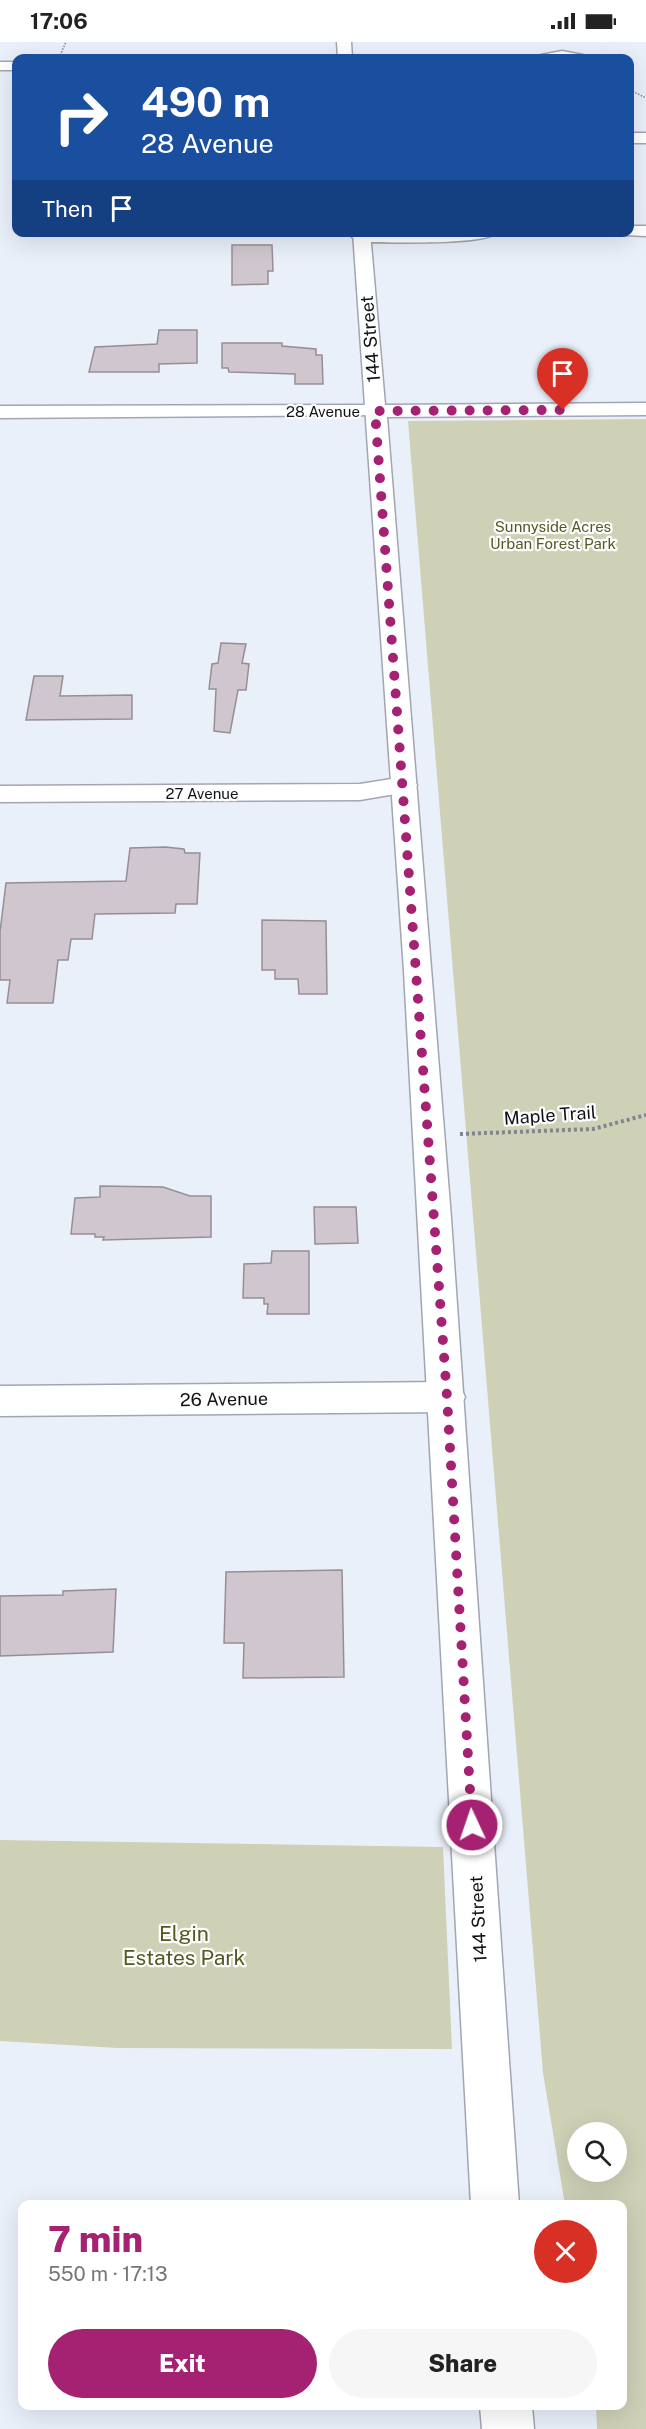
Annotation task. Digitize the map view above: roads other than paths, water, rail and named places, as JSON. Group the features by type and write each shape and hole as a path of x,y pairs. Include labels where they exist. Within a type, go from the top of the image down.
{"street":[{"name":"144 Street","path":"361,237 404,785 447,1397 495,2200"},
{"name":"28 Avenue","path":"0,412 646,409"},
{"name":"27 Avenue","path":"0,794 360,792 404,785"},
{"name":"26 Avenue","path":"0,1401 447,1397"},
{"path":"506,2410 508,2429"}],"park label":[{"name":"Sunnyside Acres Urban Forest Park","path":"553,534"},
{"name":"Elgin Estates Park","path":"184,1945"}]}
